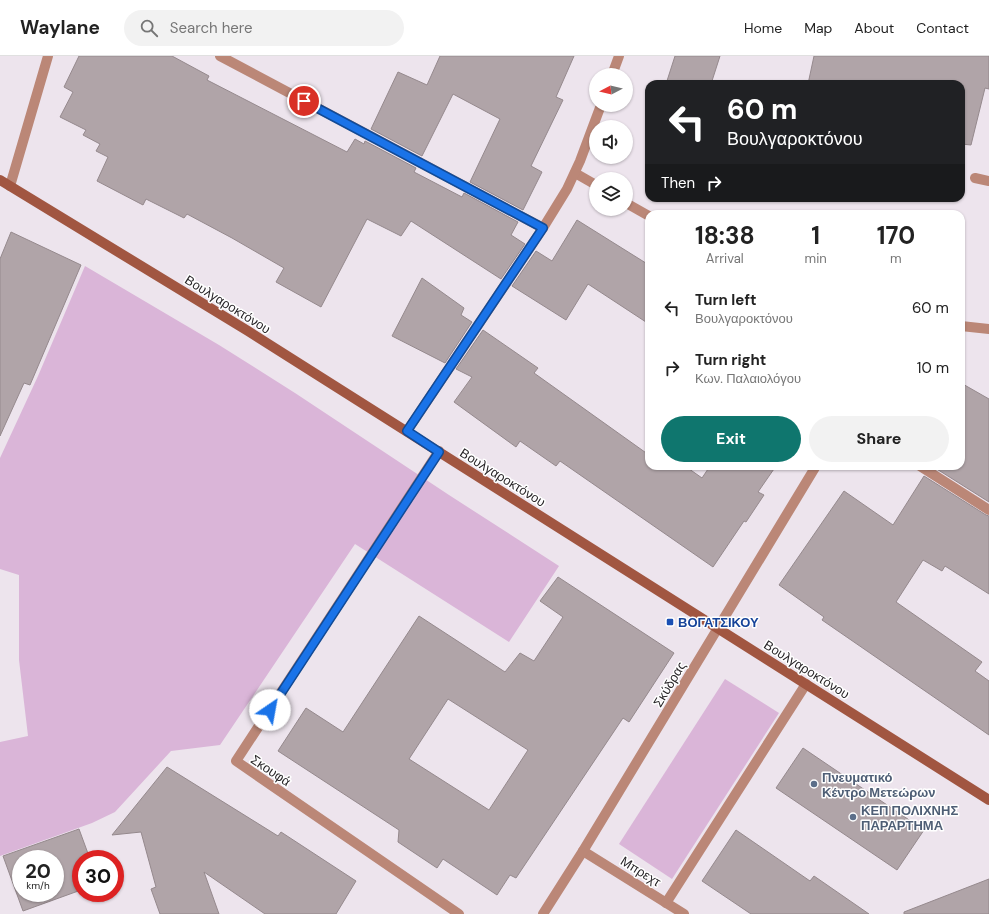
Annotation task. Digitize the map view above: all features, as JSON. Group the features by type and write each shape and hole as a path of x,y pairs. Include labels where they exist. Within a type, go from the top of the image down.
{"street":[{"path":"10,186 48,56"},
{"path":"220,56 543,228"},
{"path":"615,68 619,56"},
{"path":"407,431 543,228 576,173 598,112"},
{"path":"576,173 589,181"},
{"path":"975,178 989,181"},
{"name":"Βουλγαροκτόνου","path":"0,180 248,331 989,800"},
{"path":"633,207 645,214"},
{"path":"965,326 989,326"},
{"name":"Σκουφά","path":"439,452 236,761 458,914"},
{"name":"Σκύδρας","path":"544,914 814,470"},
{"path":"926,470 989,510"},
{"path":"666,902 806,684"},
{"name":"Μπρεχτ","path":"583,850 684,914"}],"shaded area":[{"path":"85,266 219,345 295,393 559,566 509,642 355,544 220,745 171,751 115,812 92,823 17,850 12,850 12,852 0,856 0,742 28,736 19,660 19,575 0,569 0,458 38,376"},
{"path":"725,679 779,713 672,879 619,844"}],"building":[{"path":"79,56 172,56 209,76 207,80 347,152 355,139 364,144 365,141 416,168 414,172 462,197 464,193 518,222 511,235 525,244 501,279 411,221 401,236 367,219 321,307 276,282 284,268 232,238 187,214 184,218 146,199 143,205 97,181 108,157 96,151 100,144 83,135 86,130 60,117 73,92 64,87"},
{"path":"440,56 574,56 556,97 563,100 531,166 542,172 523,210 470,182 500,119 453,94 422,156 371,129 398,72 427,85"},
{"path":"675,56 720,56 712,80 667,80"},
{"path":"814,56 989,56 989,89 985,88 971,145 965,144 965,80 809,80"},
{"path":"577,220 645,262 645,321 588,284 566,320 512,286 536,251 552,261"},
{"path":"11,232 81,265 30,385 24,383 0,436 0,259"},
{"path":"422,278 464,308 461,315 472,322 445,363 392,336"},
{"path":"483,330 538,368 534,373 645,452 645,470 691,470 702,478 707,470 773,470 758,492 764,495 746,522 744,521 713,567 560,461 556,466 520,441 516,447 454,402 472,377 456,369"},
{"path":"965,385 989,399 989,502 938,470 965,470"},
{"path":"924,476 989,516 989,594 945,566 942,571 923,560 896,602 982,662 975,671 989,681 989,735 822,620 824,617 779,585 844,491 893,525"},
{"path":"558,577 674,653 629,722 623,718 516,878 510,875 497,895 443,859 437,868 398,842 399,830 278,751 306,708 343,732 419,616 505,672 520,653 534,661 563,617 540,601","holes":["448,699 528,750 489,810 409,759"]},
{"path":"803,748 924,830 897,870 776,788"},
{"path":"167,767 278,836 281,832 356,881 336,914 265,914 204,872 219,914 160,914 151,889 156,887 141,832 112,835"},
{"path":"79,829 87,850 72,850 72,893 64,896 64,850 20,850"},
{"path":"736,830 810,881 814,876 869,914 751,914 702,881"},
{"path":"12,853 12,881 3,856"},
{"path":"989,879 989,914 904,914 904,912"},
{"path":"20,902 48,902 23,911"}],"place":[{"name":"ΒΟΓΑΤΣΙΚΟΥ","path":"670,622"},
{"name":"Πνευματικό Κέντρο Μετεώρων","path":"814,784"},
{"name":"ΚΕΠ ΠΟΛΙΧΝΗΣ ΠΑΡΑΡΤΗΜΑ","path":"853,817"}],"route":[{"path":"270,710 439,452 407,431 543,228 304,101"}]}
